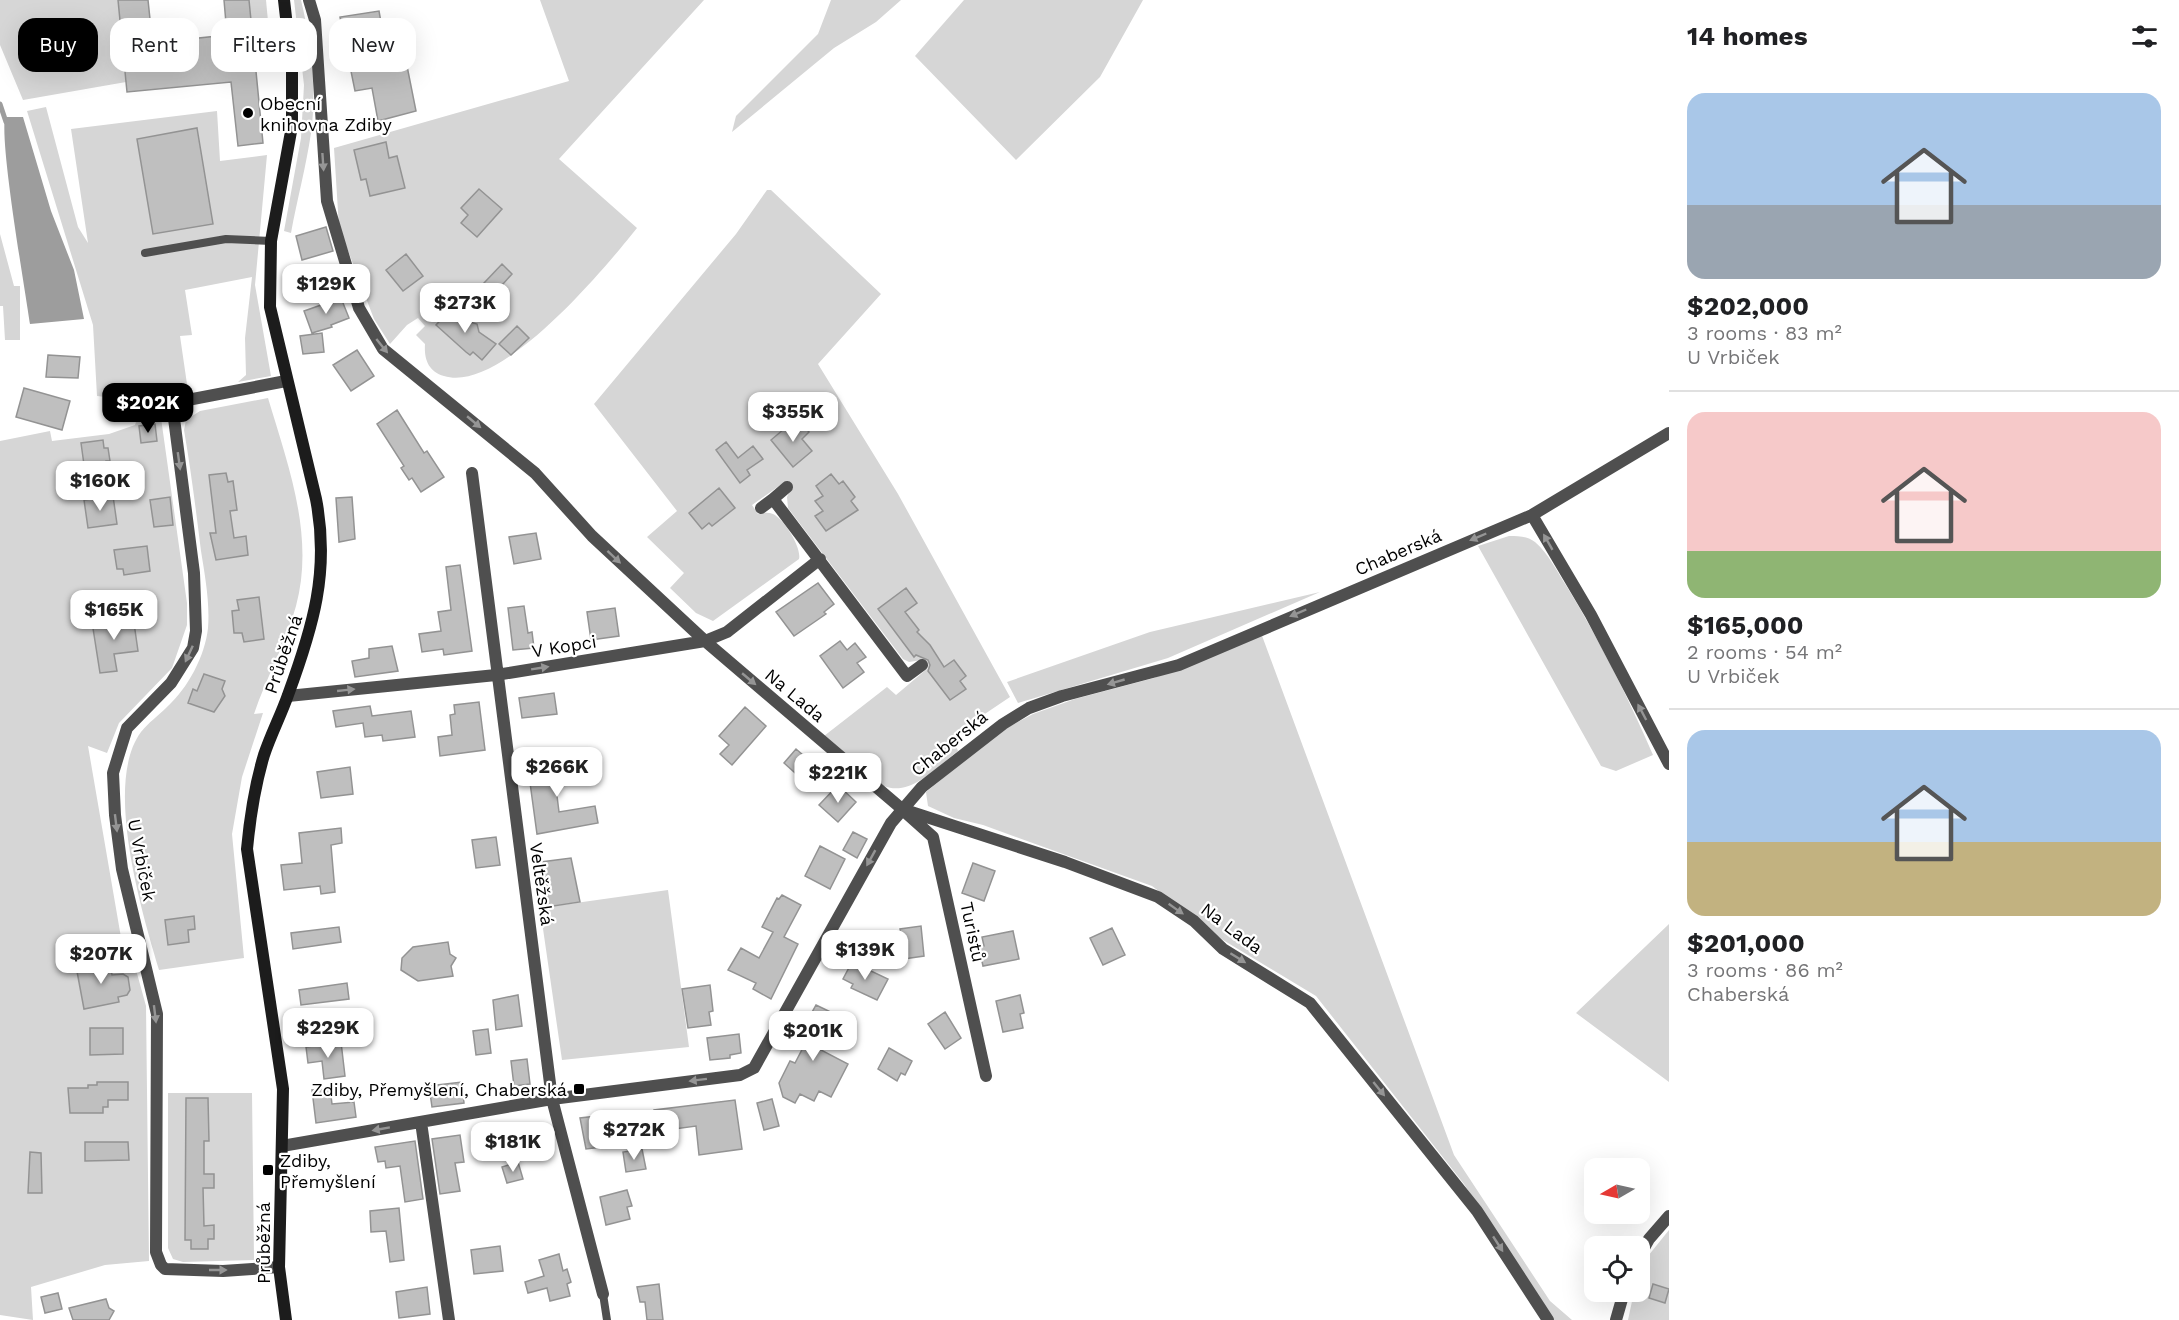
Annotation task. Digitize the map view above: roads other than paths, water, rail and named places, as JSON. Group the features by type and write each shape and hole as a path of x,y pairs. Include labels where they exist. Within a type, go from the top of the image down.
{"street":[{"name":"Průběžná","path":"284,0 292,70 292,126 271,241 270,307 322,529 322,578 316,612 288,696 265,753 256,785 247,849 283,1089 279,1267 286,1320"},
{"name":"Na Lada","path":"309,0 315,20 327,201 359,308 372,333 391,356 429,384 535,473 592,536 705,641 902,809 1065,862 1158,897 1194,921 1223,949 1310,1003 1477,1211 1548,1320"},
{"name":"U Vrbiček","path":"279,1267 223,1271 165,1269 156,1252 157,1014 122,869 115,815 113,773 127,728 171,683 193,648 196,631 194,573 172,403 286,381"},
{"name":"Chaberská","path":"282,1146 552,1099 740,1075 754,1068 891,823 922,787 970,748 1029,708 1062,696 1179,665 1532,515 1669,433"},
{"name":"Veltěžská","path":"472,473 496,675 552,1099 603,1294"},
{"path":"761,508 787,487"},
{"path":"772,499 907,676 922,665"},
{"path":"1532,515 1591,615 1669,764"},
{"name":"V Kopci","path":"288,696 496,675 705,641 727,632 820,560"},
{"name":"Turistů","path":"902,809 933,837 986,1076"},
{"path":"421,1122 449,1320"},
{"path":"1650,1238 1669,1216"},
{"path":"1616,1320 1621,1302"}],"lane":[{"path":"145,253 226,239 271,241"},
{"path":"603,1294 607,1320"}],"waterway":[{"path":"0,104 6,122"}],"place":[{"name":"Obecní knihovna Zdiby","path":"248,113"},
{"name":"Zdiby, Přemyšlení, Chaberská","path":"579,1089"},
{"name":"Zdiby, Přemyšlení","path":"268,1170"}]}
